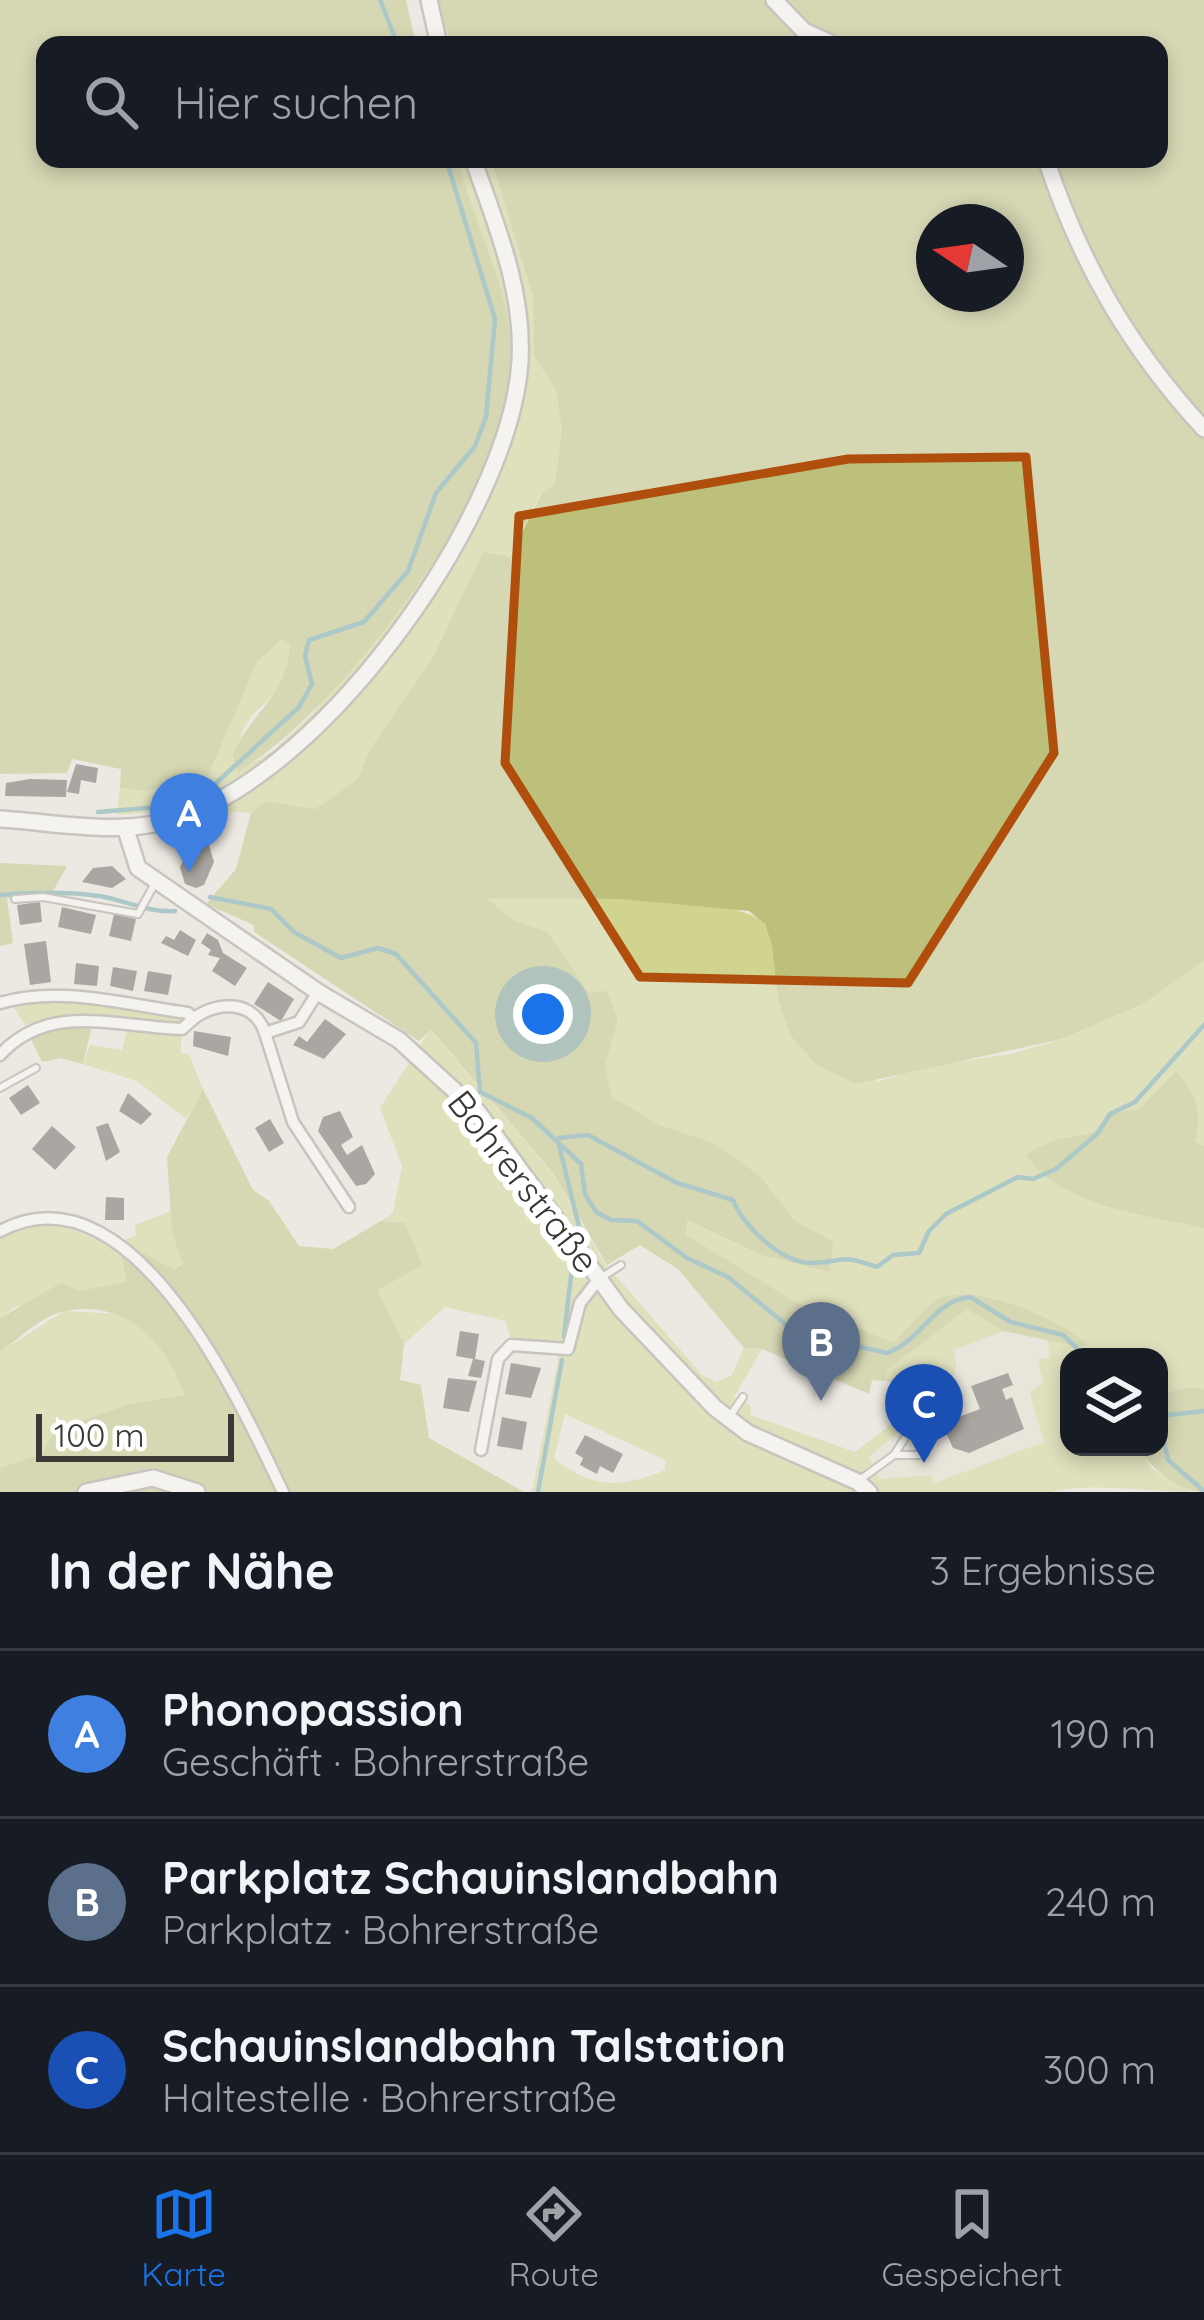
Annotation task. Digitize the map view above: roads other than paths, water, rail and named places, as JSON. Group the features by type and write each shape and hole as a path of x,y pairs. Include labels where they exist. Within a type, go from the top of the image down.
{"main road":[{"path":"428,0 437,36"},
{"path":"774,0 815,36"},
{"path":"0,819 125,827 207,813 282,760 343,699 433,578 489,485 514,406 520,322 513,278 476,168"},
{"path":"1049,168 1067,226 1102,297 1204,430"},
{"name":"Bohrerstraße","path":"125,827 132,859 156,882 407,1046 478,1112 599,1279 680,1375 727,1419 863,1487"},
{"path":"86,1492 153,1478 197,1492"}],"street":[{"path":"265,1033 299,1022 318,992"},
{"path":"0,1003 26,996 99,999 188,1013 193,1019"},
{"path":"0,1055 30,1030 59,1019 182,1029 209,1006 227,1004 262,1022 286,1109 350,1207"},
{"path":"0,1231 33,1219 89,1229 149,1273 200,1329 284,1492"},
{"path":"481,1450 498,1359 511,1346 568,1349 580,1303 599,1279"}],"lane":[{"path":"15,899 43,896 138,914 156,882"},
{"path":"0,1088 36,1068"},
{"path":"599,1279 621,1265"},
{"path":"727,1419 743,1396"},
{"path":"863,1487 910,1430 927,1432 930,1440 924,1455 894,1455"}],"waterway":[{"path":"380,0 394,36"},
{"path":"98,812 159,807 214,785 299,707 312,684 305,656 309,640 364,622 408,571 436,493 475,446 486,417 495,319 449,168"},
{"path":"0,895 86,894 175,911"},
{"path":"210,897 271,909 294,932 341,958 378,948 396,954 476,1043 480,1092 532,1118 581,1164 585,1194 596,1212 611,1220 637,1221 687,1258 728,1277 795,1332 887,1353 946,1306 970,1297 1011,1322 1063,1335 1077,1348"},
{"path":"559,1138 588,1135 677,1183 733,1200 754,1231 788,1257 812,1263 848,1259 877,1267 893,1255 919,1253 929,1231 946,1214 1018,1177 1033,1179 1056,1169 1098,1133 1110,1114 1135,1102 1204,1025"},
{"path":"559,1145 579,1227"},
{"path":"564,1336 572,1268"},
{"path":"538,1492 562,1360"},
{"path":"1168,1415 1204,1411"},
{"path":"1167,1456 1204,1491"}],"place":[{"name":"Phonopassion","path":"189,872"},
{"name":"Parkplatz Schauinslandbahn","path":"821,1401"},
{"name":"Schauinslandbahn Talstation","path":"924,1463"}]}
